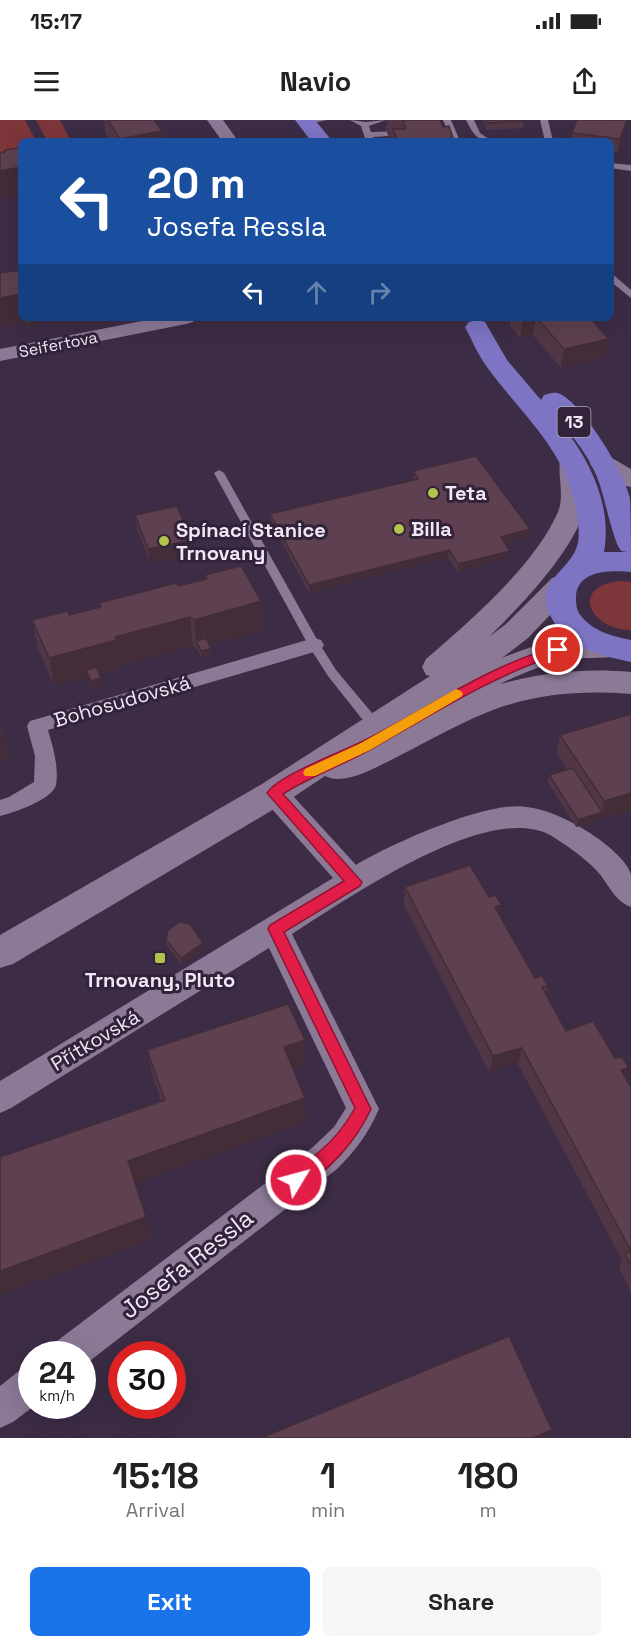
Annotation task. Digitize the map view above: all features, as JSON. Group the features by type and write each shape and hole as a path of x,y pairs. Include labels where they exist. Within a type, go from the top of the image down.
{"main road":[{"path":"312,121 320,138"},
{"name":"13","path":"473,322 500,369 560,439 572,458 590,507 593,534 590,552 568,579"},
{"name":"13","path":"473,322 566,412 590,441 612,484 631,544"},
{"path":"625,649 580,633 565,618 559,601 568,579 599,562 631,562"}],"street":[{"path":"215,120 228,138"},
{"name":"Seifertova","path":"0,355 171,321"},
{"path":"284,786 343,734 452,654 540,562 556,541 574,507 576,483 572,458"},
{"path":"603,464 631,479"},
{"path":"0,952 284,786 489,652 517,631 568,579"},
{"name":"Bohosudovská","path":"0,808 15,804 45,786 45,756 38,726 314,645"},
{"path":"284,786 355,752 452,696 522,661 571,648 625,649"},
{"path":"284,786 366,758 455,712 496,697 529,689 566,684 603,681 631,683"},
{"path":"284,786 354,882"},
{"name":"Přítkovská","path":"0,1098 384,862 472,825 493,819 526,817 556,826 583,843 608,864 631,895"},
{"name":"Josefa Ressla","path":"87,1341 325,1158 346,1138 363,1109 275,929"},
{"path":"0,1409 18,1395"}],"lane":[{"path":"354,120 365,124 382,120"},
{"path":"447,120 455,138"},
{"path":"470,120 477,134 483,138"},
{"path":"544,120 548,138"},
{"path":"365,124 369,138 410,133"},
{"path":"614,166 631,168"},
{"path":"614,279 631,295"},
{"path":"219,473 314,645 332,673 367,716"}],"shaded area":[{"path":"0,120 25,120 34,138 18,138 18,158 0,161"},
{"path":"36,120 60,120 69,138 45,138"},
{"path":"620,581 631,582 631,630 605,623 596,616 591,608 590,599 594,591 604,585"}],"building":[{"path":"108,120 154,120 162,131 125,138 119,138"},
{"path":"403,120 440,120 443,127 449,126 453,138 396,138 393,129 406,129"},
{"path":"486,120 524,120 524,121 487,123"},
{"path":"577,120 627,120 620,139 572,133"},
{"path":"18,148 18,168 0,171 0,153"},
{"path":"18,270 18,295 0,298 0,273"},
{"path":"540,321 593,321 609,339 564,349"},
{"name":"Billa","path":"476,456 530,529 501,537 510,551 458,564 449,550 309,585 270,514 418,479 413,471"},
{"path":"177,506 191,540 148,549 135,515"},
{"path":"241,566 261,601 194,620 190,617 115,637 117,640 49,658 32,620 68,611 69,615 101,607 99,603 176,583 178,586 207,579 205,575"},
{"path":"206,638 211,649 201,651 196,641"},
{"path":"96,667 101,678 91,681 86,670"},
{"path":"631,714 631,793 604,801 560,735"},
{"path":"573,768 602,812 578,820 549,775"},
{"path":"470,865 489,897 495,895 502,905 495,907 535,978 542,976 548,986 542,987 566,1031 593,1021 615,1058 622,1057 629,1068 621,1070 631,1087 631,1251 522,1048 493,1056 405,887"},
{"path":"180,922 190,924 203,943 181,958 166,940 168,930"},
{"path":"288,1004 305,1040 284,1047 305,1098 128,1161 146,1217 0,1271 0,1157 165,1100 147,1050"},
{"path":"631,1251 631,1266 625,1254"},
{"path":"509,1336 552,1430 533,1438 261,1438"}],"slow traffic":[{"path":"310,773 345,757 456,694"}],"place":[{"name":"Teta","path":"433,493"},
{"name":"Billa","path":"399,529"},
{"name":"Spínací Stanice Trnovany","path":"164,541"},
{"name":"Trnovany, Pluto","path":"160,958"}],"route":[{"path":"296,1180 325,1158 346,1138 363,1109 275,929 354,882 274,793 295,779 345,757 477,683 522,661 558,650"}]}
